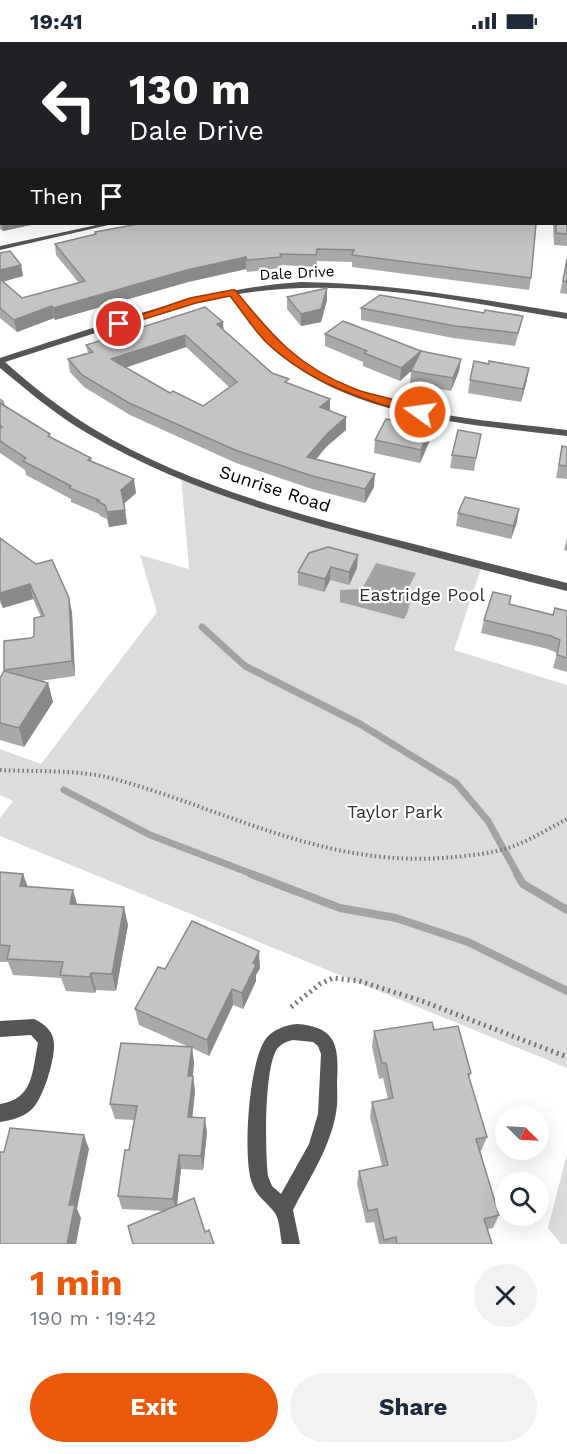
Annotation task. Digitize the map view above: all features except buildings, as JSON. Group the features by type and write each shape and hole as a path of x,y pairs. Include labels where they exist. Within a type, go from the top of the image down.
{"street":[{"path":"0,248 104,225"},
{"name":"Dale Drive","path":"0,362 194,300 232,292 290,285 347,285 567,316"},
{"path":"232,292 280,350 310,372 343,388 377,401 420,412 567,433"},
{"name":"Sunrise Road","path":"0,362 36,395 90,431 134,455 198,483 308,520 567,587"},
{"path":"0,1029 34,1027 43,1035 46,1043 33,1098 21,1110 0,1113"},
{"path":"283,1209 320,1138 327,1116 331,1058 329,1046 319,1036 307,1033 296,1032 282,1035 270,1044 262,1066 257,1162 260,1179 267,1195 283,1209 291,1244"}],"path":[{"path":"0,770 82,774 116,779 299,842 342,852 412,860 472,856 493,852 514,846 567,819"},
{"path":"291,1007 320,984 333,978 358,981 422,1001 567,1057"}],"green space":[{"name":"Taylor Park","path":"181,476 242,499 482,565 454,650 567,685 567,1068 0,836 0,818 13,801 0,795 0,749 41,764 157,612 140,555 189,569"},
{"path":"567,1154 567,1244 561,1244 548,1228"}],"shaded area":[{"path":"376,563 416,573 408,589 409,605 404,619 340,602 340,590 362,589"}],"waterway":[{"path":"202,627 245,666 360,724 456,783 488,821 518,875"},
{"path":"64,790 150,835 255,875"},
{"path":"251,874 340,908 396,918 468,942 567,991"},
{"path":"517,874 523,884 567,910"}],"route":[{"path":"119,324 194,300 232,292 269,339 299,365 351,392 420,412"}],"park label":[{"name":"Eastridge Pool","path":"422,595"}]}
